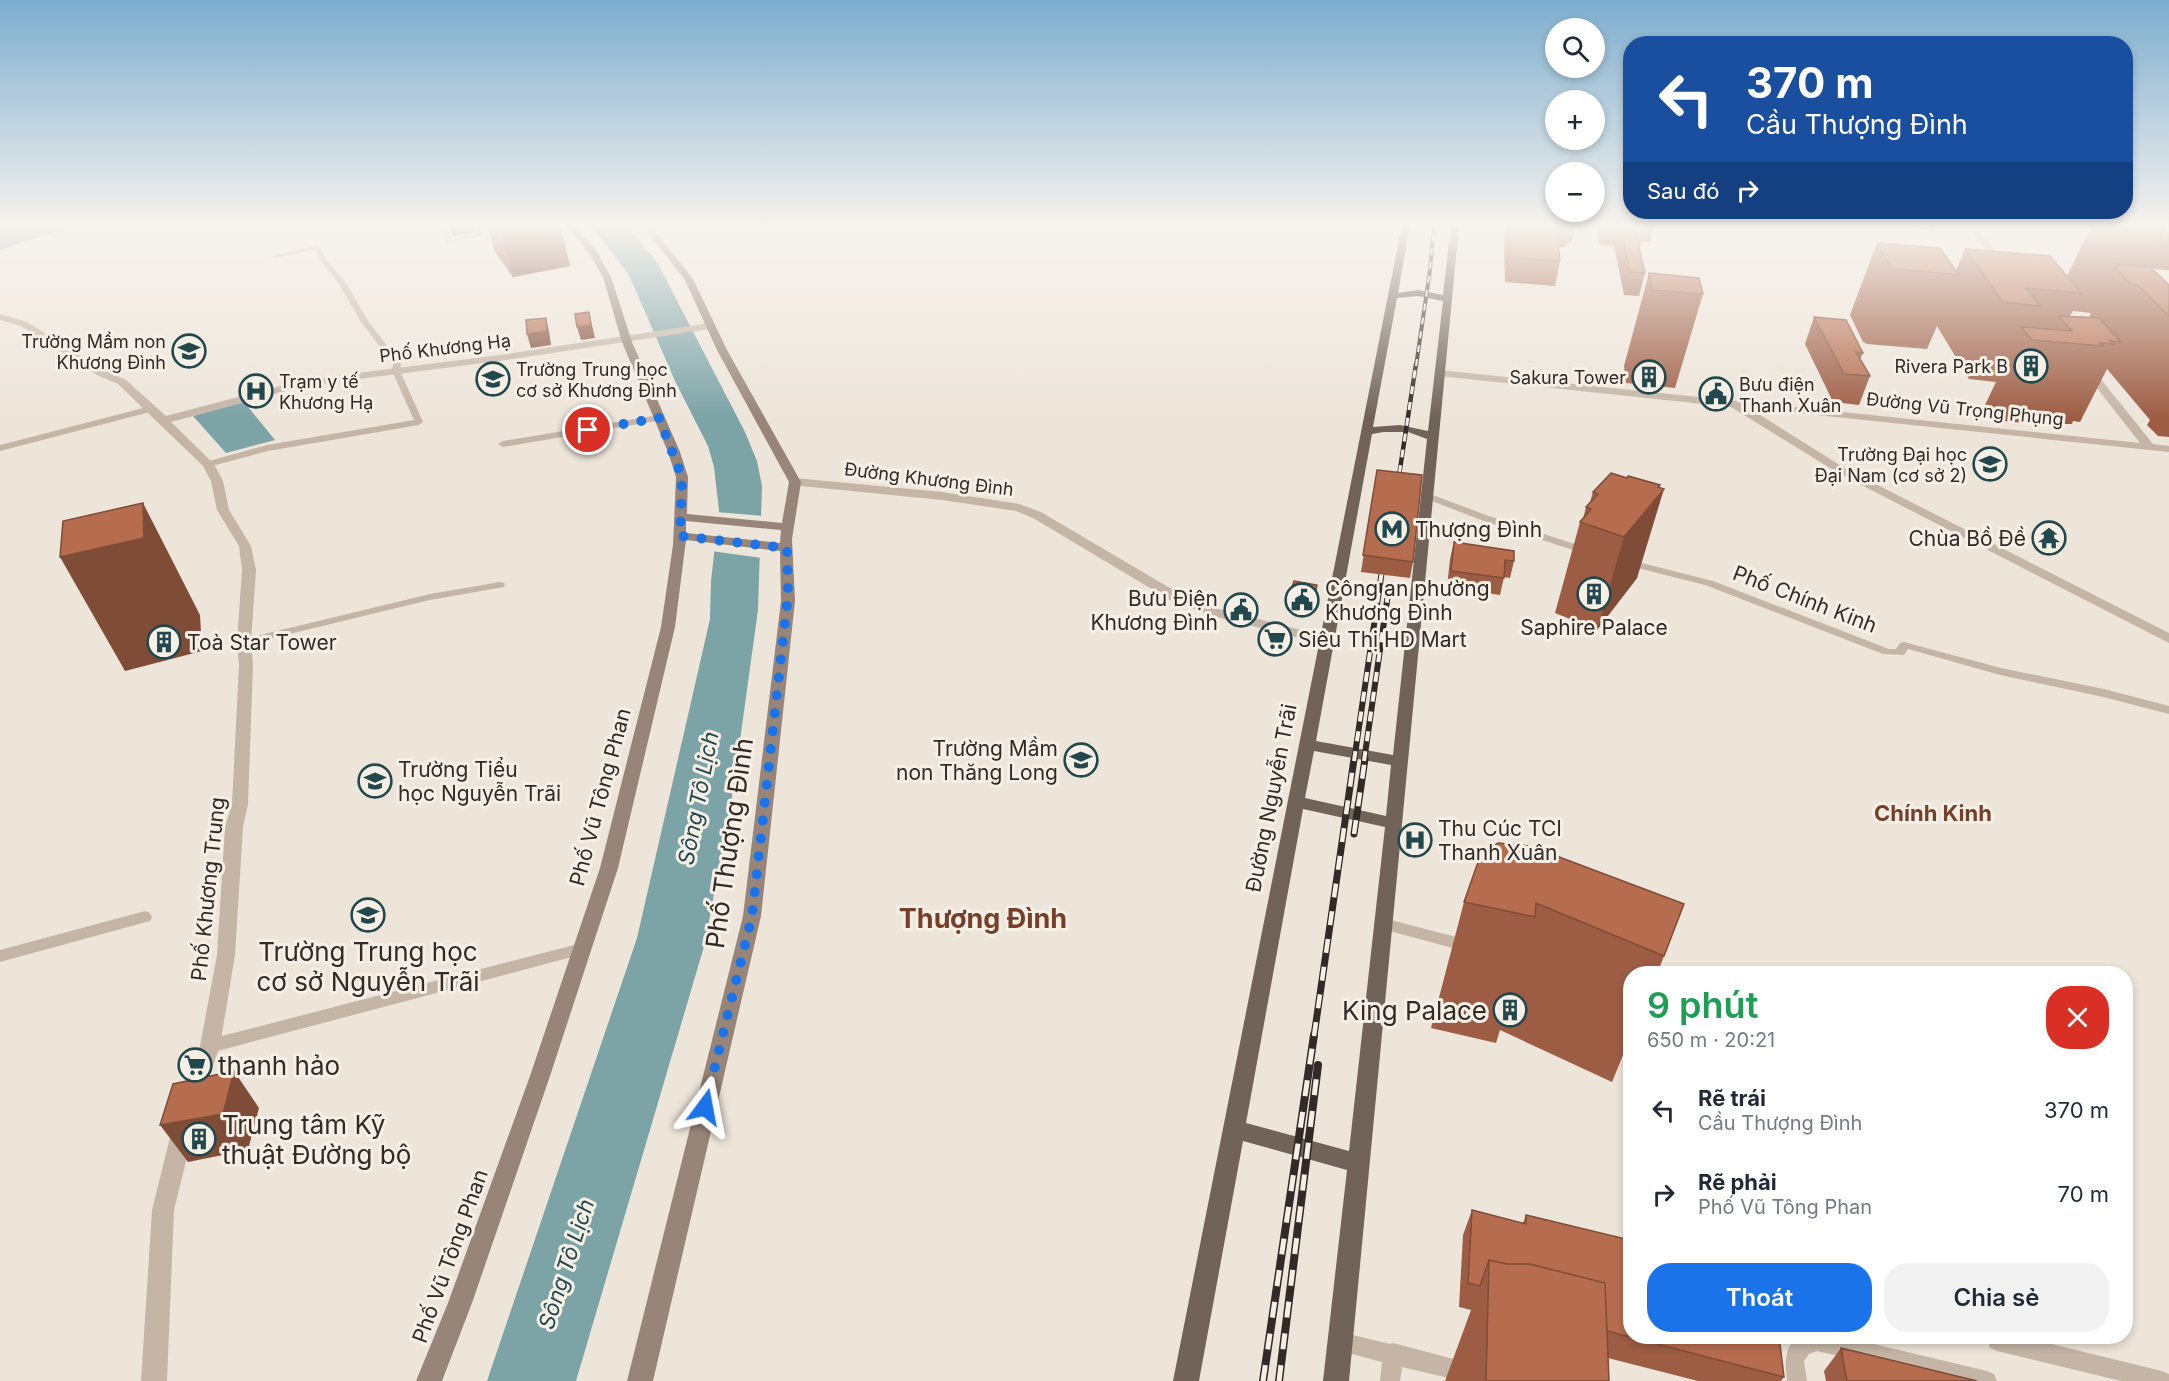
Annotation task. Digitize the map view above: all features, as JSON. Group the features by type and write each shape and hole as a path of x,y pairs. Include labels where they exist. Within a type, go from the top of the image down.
{"main road":[{"name":"Phố Vũ Tông Phan","path":"429,1381 464,1292 609,868 668,627 680,536 682,477 626,338 611,289"},
{"path":"692,289 705,327 795,482"},
{"name":"Đường Nguyễn Trãi","path":"1186,1381 1394,289"},
{"path":"1336,1381 1448,289"},
{"path":"1393,296 1418,293 1447,299"},
{"path":"1371,408 1396,421 1415,423 1434,421"},
{"path":"1367,432 1393,427 1419,430 1433,437"},
{"name":"Phố Thượng Đình","path":"640,1381 752,916 787,608 787,527 795,482"},
{"path":"681,517 787,527"},
{"path":"680,536 787,548"},
{"path":"1307,745 1399,761"},
{"path":"1296,802 1393,823"},
{"path":"1234,1128 1358,1163"}],"street":[{"path":"208,464 267,448 419,422 396,371 397,364 365,322 346,289"},
{"name":"Phố Khương Trung","path":"0,317 24,324 101,373 122,382 165,420 208,464 217,480 223,510 245,546 249,570 244,642 246,674 240,804 234,827 226,955 210,1046 178,1146 163,1210 154,1381"},
{"name":"Phố Khương Hạ","path":"165,420 303,383 507,357 705,327"},
{"path":"2077,358 2149,446"},
{"name":"Đường Vũ Trọng Phụng","path":"1439,373 2167,448"},
{"path":"1732,402 1848,474 2048,574 2169,639"},
{"path":"0,448 151,409"},
{"path":"503,444 659,418"},
{"name":"Đường Khương Đình","path":"795,482 942,496 1019,508 1037,515 1175,597 1214,612 1327,641"},
{"name":"Phố Chính Kinh","path":"1427,496 1485,518 1607,557 1709,583 1887,652 1900,653 1904,645 2000,671 2104,693 2169,710"},
{"path":"244,642 430,597 500,585"},
{"path":"0,956 145,917"},
{"path":"1383,924 1480,950"},
{"path":"210,1046 582,949"},
{"path":"1340,1342 1393,1353 1479,1376"},
{"path":"1797,1381 1794,1360 1802,1347 1810,1344"},
{"path":"1830,1344 1987,1381"},
{"path":"2017,1344 2162,1381"},
{"path":"1390,1381 1393,1353"}],"water":[{"name":"Sông Tô Lịch","path":"635,289 671,289 745,432 757,461 762,486 758,610 733,791 705,943 576,1381 487,1381 637,938 710,619 711,581 719,510 714,467 708,446 675,381"},
{"path":"244,402 275,440 226,453 193,416"}],"pier":[{"path":"716,512 765,516 762,558 711,551"}],"building":[{"path":"1702,289 1703,294 1652,290"},
{"path":"1994,289 2027,289 2040,306 2003,302"},
{"path":"2042,289 2078,289 2081,293"},
{"path":"2169,289 2169,316 2143,290"},
{"path":"589,312 591,325 577,327 575,314"},
{"path":"2059,316 2099,318 2121,342 2100,343 2103,346 2032,340 2021,327 2072,331"},
{"path":"1814,317 1846,320 1863,353 1856,352 1870,376 1844,374"},
{"path":"546,318 547,331 527,334 526,320"},
{"path":"1377,470 1422,475 1413,562 1363,555"},
{"path":"1611,473 1660,485 1658,487 1664,489 1624,537 1580,522 1591,509 1586,507 1598,494 1593,492"},
{"path":"143,503 144,538 60,557 63,521"},
{"path":"1454,542 1514,551 1514,561 1505,560 1504,578 1451,571"},
{"path":"1294,581 1317,585 1314,597 1290,593"},
{"path":"1498,843 1530,846 1684,904 1664,956 1536,903 1535,917 1464,902 1478,862"},
{"path":"234,1071 223,1114 160,1125 173,1084"},
{"path":"1472,1210 1526,1224 1526,1215 1623,1238 1623,1335 1607,1331 1605,1283 1530,1264 1506,1264 1489,1260 1480,1286 1468,1283"},
{"path":"1489,1260 1506,1264 1530,1264 1605,1283 1609,1381 1486,1381"},
{"path":"1657,1344 1780,1344 1784,1377"},
{"path":"1841,1348 1977,1381 1847,1381"}],"railway":[{"path":"1416,366 1427,289"},
{"path":"1397,489 1416,364"},
{"path":"1354,761 1384,557"},
{"path":"1364,761 1388,594"},
{"path":"1314,1036 1354,759"},
{"path":"1354,834 1365,759"},
{"path":"1263,1381 1314,1035"},
{"path":"1279,1381 1318,1065"}],"place":[{"name":"Trường Mầm non Khương Đình","path":"189,351"},
{"name":"Rivera Park B","path":"2031,366"},
{"name":"Sakura Tower","path":"1649,377"},
{"name":"Trường Trung học cơ sở Khương Đình","path":"493,379"},
{"name":"Trạm y tế Khương Hạ","path":"256,391"},
{"name":"Bưu điện Thanh Xuân","path":"1716,394"},
{"name":"Trường Đại học Đại Nam (cơ sở 2)","path":"1990,464"},
{"name":"Thượng Đình","path":"1392,529"},
{"name":"Chùa Bồ Đề","path":"2049,538"},
{"name":"Saphire Palace","path":"1594,594"},
{"name":"Công an phường Khương Đình","path":"1302,600"},
{"name":"Bưu Điện Khương Đình","path":"1241,610"},
{"name":"Siêu Thị HD Mart","path":"1275,639"},
{"name":"Toà Star Tower","path":"164,642"},
{"name":"Trường Mầm non Thăng Long","path":"1081,760"},
{"name":"Trường Tiểu học Nguyễn Trãi","path":"375,781"},
{"name":"Thu Cúc TCI Thanh Xuân","path":"1415,840"},
{"name":"Trường Trung học cơ sở Nguyễn Trãi","path":"368,915"},
{"name":"King Palace","path":"1510,1010"},
{"name":"thanh hảo","path":"195,1065"},
{"name":"Trung tâm Kỹ thuật Đường bộ","path":"199,1139"}],"district":[{"name":"Chính Kinh","path":"1933,813"},
{"name":"Thượng Đình","path":"983,918"}],"route":[{"path":"588,430 659,418 682,477 680,536 787,548 788,595 752,916 705,1107"}]}
